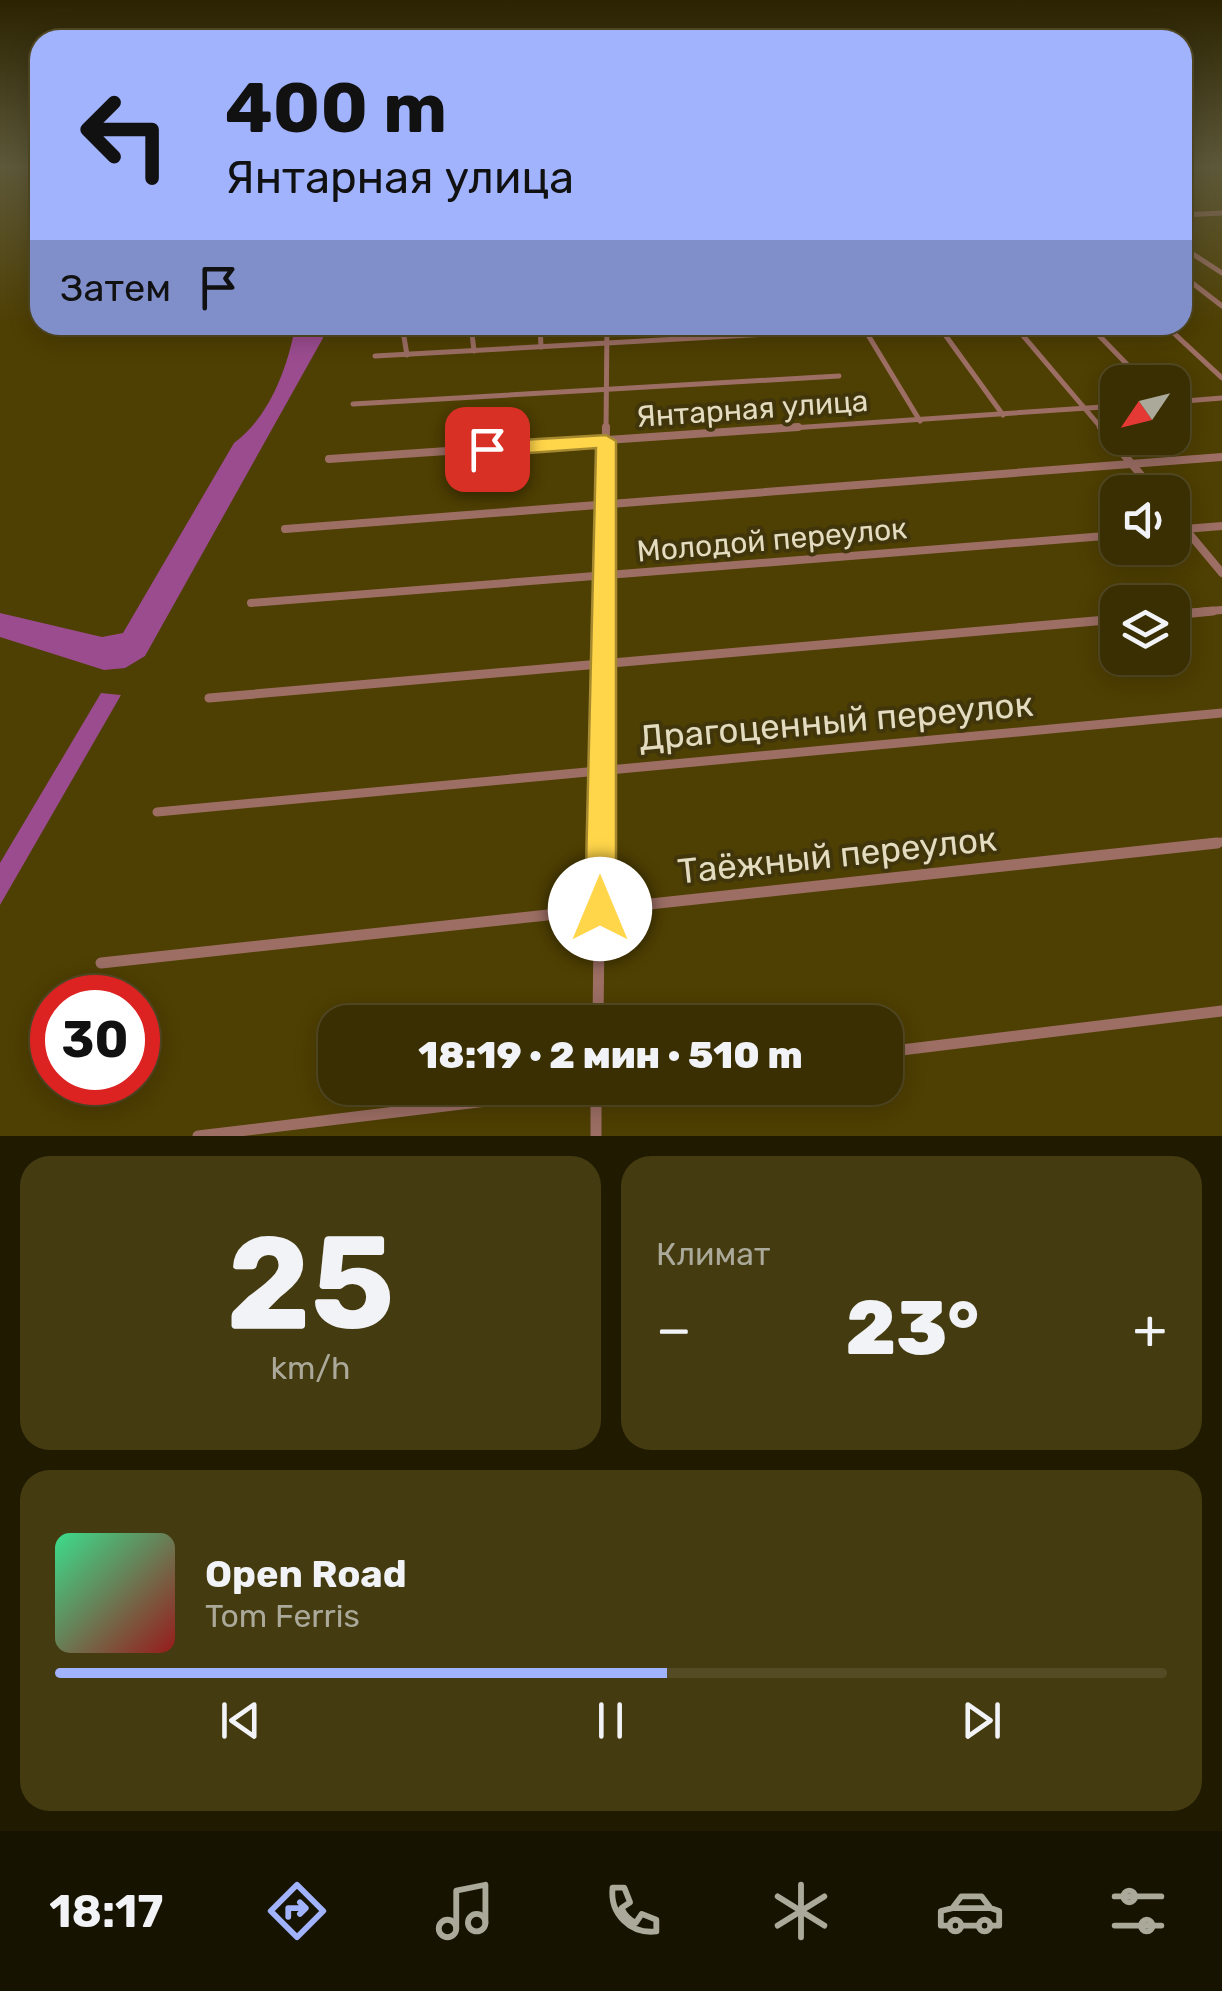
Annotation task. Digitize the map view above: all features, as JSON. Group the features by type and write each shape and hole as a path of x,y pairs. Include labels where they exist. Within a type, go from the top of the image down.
{"street":[{"path":"1192,254 1222,273"},
{"path":"1192,283 1222,306"},
{"path":"404,335 407,355"},
{"path":"472,335 474,351"},
{"path":"540,335 540,348"},
{"path":"598,1005 607,335"},
{"path":"681,335 681,339"},
{"path":"375,356 752,335"},
{"path":"868,335 920,420"},
{"path":"945,335 1003,414"},
{"path":"1023,335 1141,475"},
{"path":"1099,335 1128,365"},
{"path":"1176,335 1222,378"},
{"path":"353,404 839,376"},
{"path":"1190,401 1222,398"},
{"name":"Янтарная улица","path":"328,459 1100,407"},
{"path":"285,529 1222,457"},
{"path":"1190,529 1222,526"},
{"name":"Молодой переулок","path":"251,603 1100,535"},
{"path":"1190,535 1222,572"},
{"path":"1190,613 1222,610"},
{"path":"209,698 1100,622"},
{"name":"Драгоценный переулок","path":"157,812 1222,712"},
{"name":"Таёжный переулок","path":"101,963 1222,842"},
{"path":"903,1050 1222,1011"},
{"path":"198,1136 454,1105"},
{"path":"595,1105 596,1136"}],"shaded area":[{"path":"293,335 322,335 145,656 125,668 104,670 0,637 0,613 102,637 123,633 234,443 266,407"},
{"path":"101,693 121,695 0,905 0,863"}],"route":[{"path":"487,449 606,441 600,909"}]}
